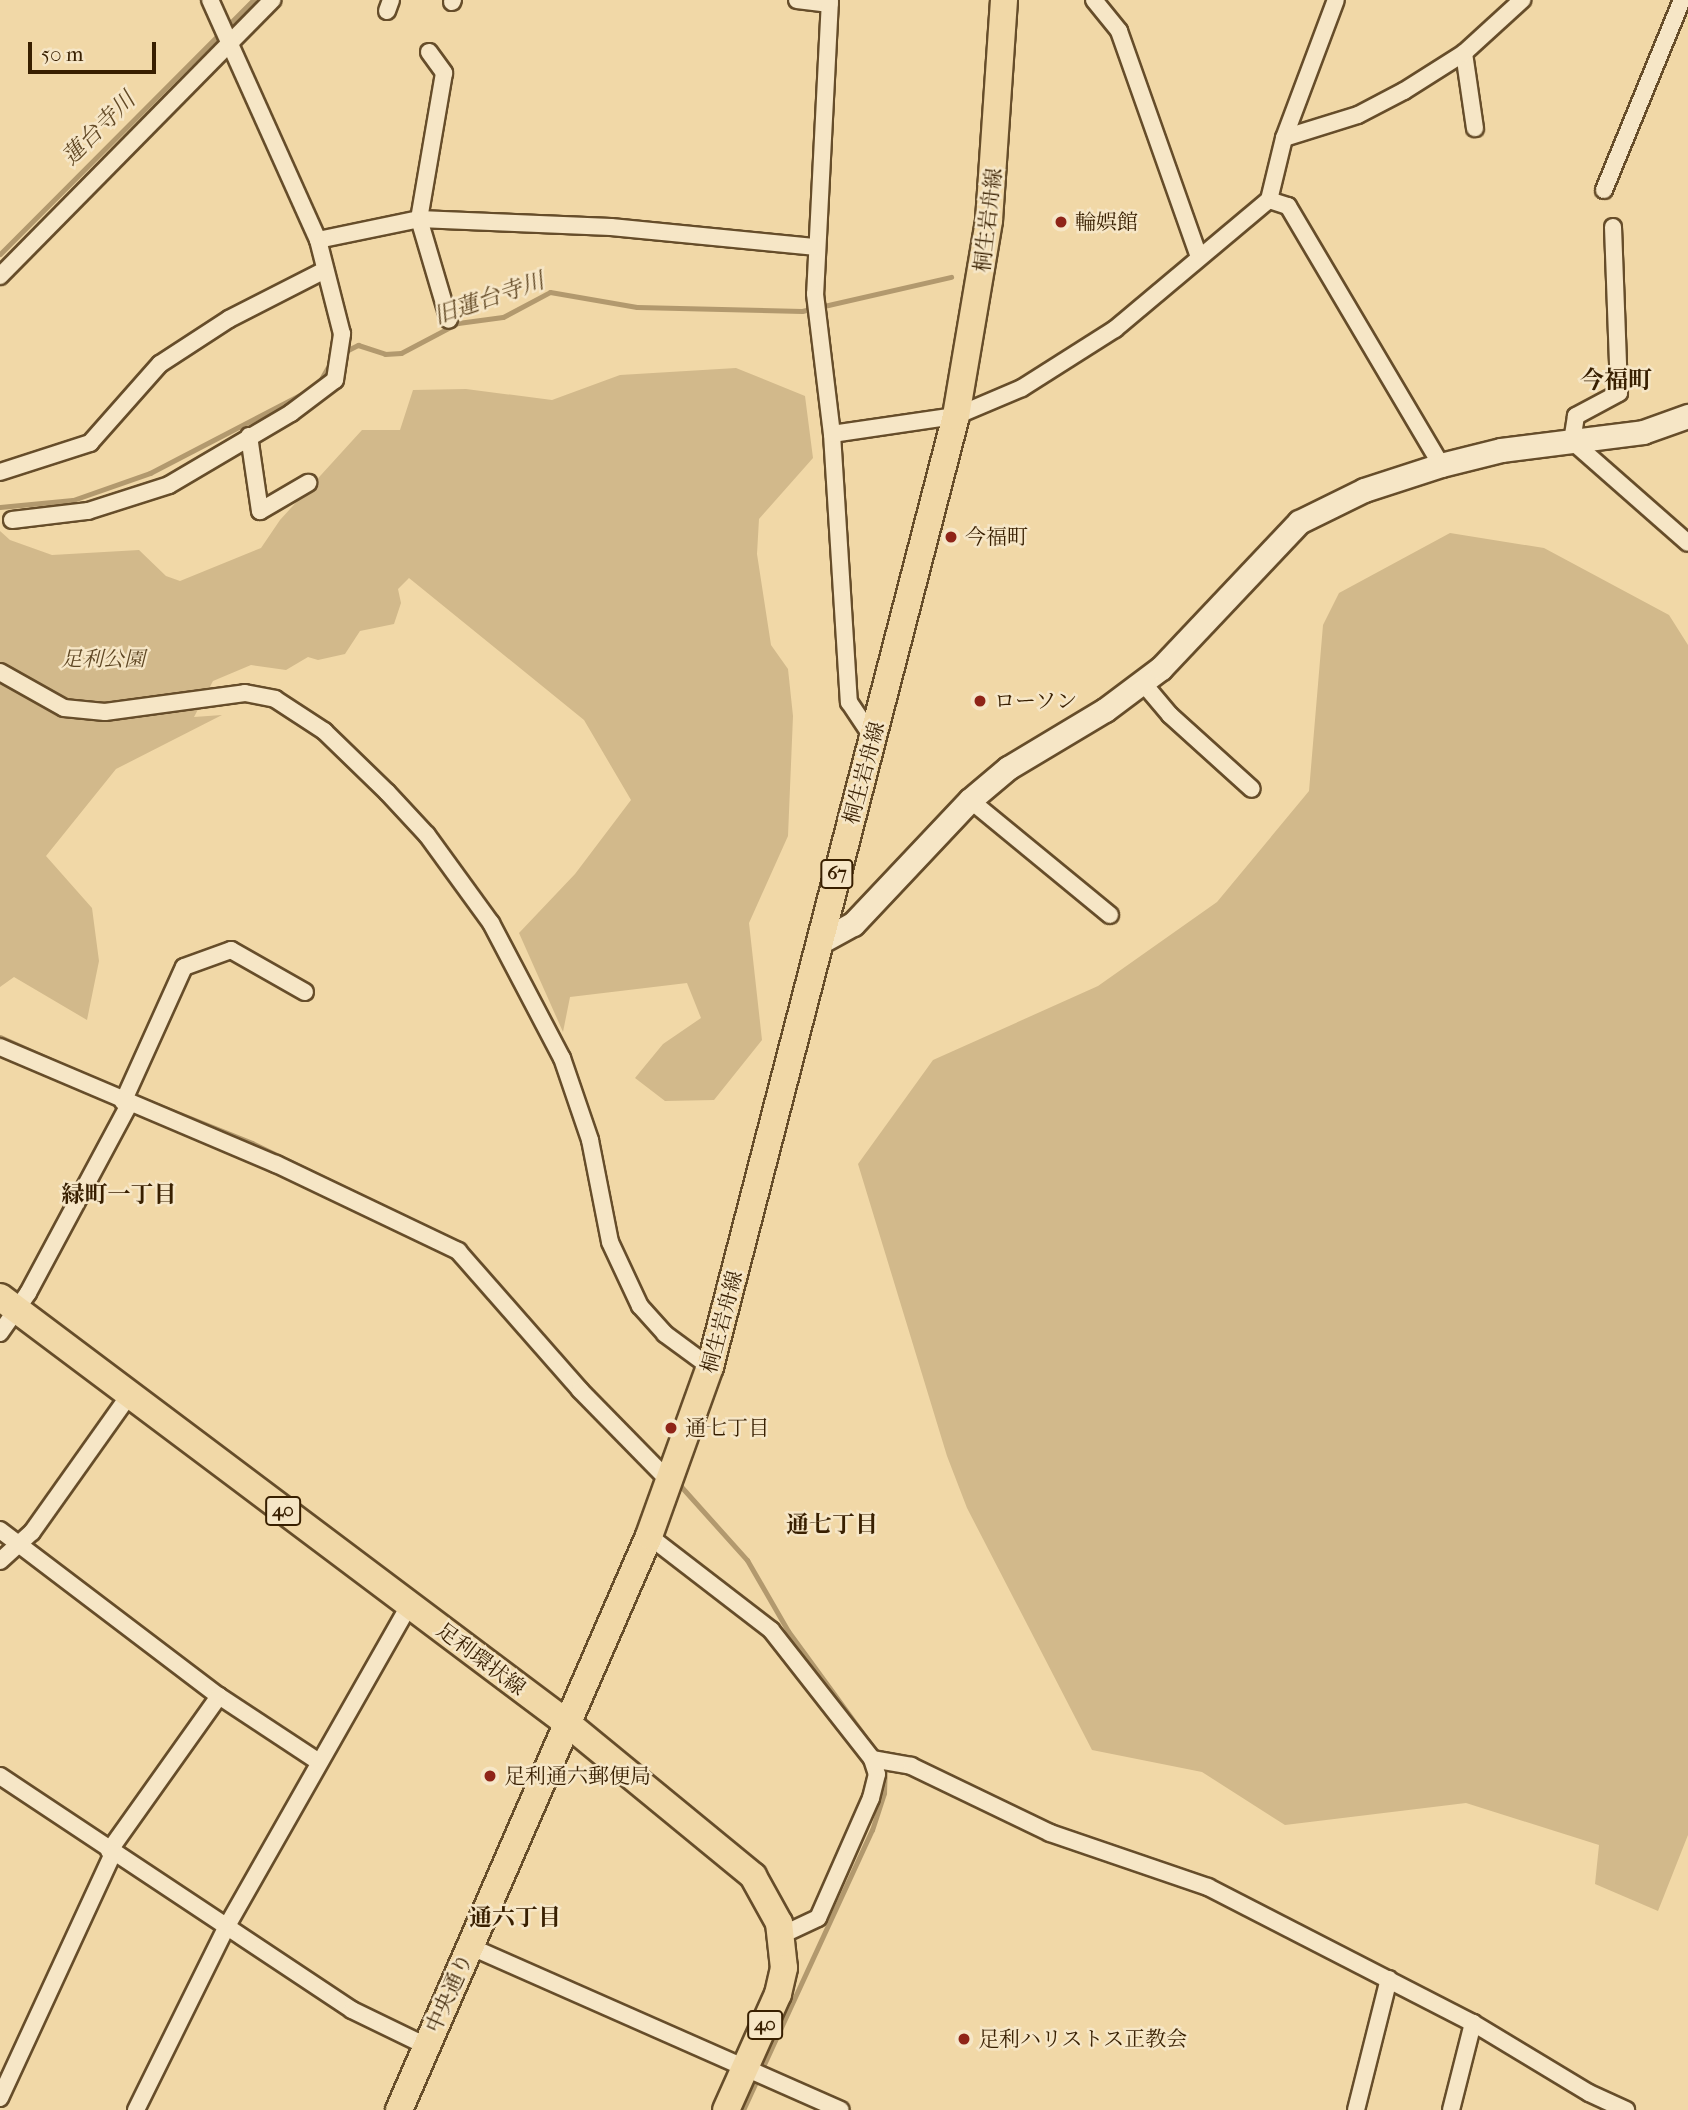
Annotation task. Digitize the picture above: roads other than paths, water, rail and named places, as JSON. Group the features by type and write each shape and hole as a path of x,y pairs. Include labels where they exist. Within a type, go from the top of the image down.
{"main road":[{"name":"桐生岩舟線","path":"567,1723 649,1536 710,1367 956,415 989,220 1004,0"},
{"name":"足利環状線","path":"7,1302 128,1396 567,1723 742,1865 765,1892 782,1935 782,1981 726,2110"},
{"name":"中央通り","path":"399,2110 567,1723"}],"street":[{"path":"12,520 88,511 169,485 291,413 335,380 342,334 318,240 210,0"},
{"path":"0,276 229,38 272,0"},
{"path":"797,0 830,2 814,247 815,294 832,434 849,702 873,738"},
{"path":"1094,0 1119,31 1199,257"},
{"path":"832,434 956,415 1022,388 1115,329 1269,200 1284,138 1336,0"},
{"path":"1284,138 1358,116 1464,53 1522,0"},
{"path":"1604,190 1682,0"},
{"path":"429,52 444,72 419,219 449,320"},
{"path":"1464,53 1475,128"},
{"path":"1269,200 1288,206 1441,465"},
{"path":"318,240 419,219 611,228 814,247"},
{"path":"1572,441 1576,416 1619,393 1613,227"},
{"path":"0,472 90,443 160,364 229,319 325,270"},
{"path":"820,942 853,924 970,800 1008,768 1143,683 1299,522 1364,490 1441,465 1501,450 1643,432 1688,416"},
{"path":"249,436 260,511 308,483"},
{"path":"1572,441 1688,542"},
{"path":"0,672 64,708 105,712 245,693 275,699 324,731 387,792 427,835 491,923 562,1058 590,1140 610,1242 640,1306 679,1346 710,1367"},
{"path":"1143,683 1170,715 1252,789"},
{"path":"970,800 1110,915"},
{"path":"0,1333 7,1302 27,1293 127,1098 184,967 231,950 305,992"},
{"path":"0,1047 127,1098 276,1164 457,1251 580,1391 670,1482"},
{"path":"0,1561 32,1532 128,1396"},
{"path":"0,1530 19,1541 219,1696 319,1762"},
{"path":"649,1536 771,1630 872,1759 877,1774 871,1798 818,1918 782,1935"},
{"path":"136,2110 227,1926 409,1605"},
{"path":"0,2098 111,1852 219,1696"},
{"path":"872,1759 911,1766 1050,1833 1208,1887 1473,2023 1589,2093 1626,2110"},
{"path":"0,1776 352,2010 426,2046"},
{"path":"469,1946 840,2110"},
{"path":"1356,2110 1389,1979"},
{"path":"1451,2110 1473,2023"}],"waterway":[{"name":"蓮台寺川","path":"0,254 253,0"},
{"name":"旧蓮台寺川","path":"344,352 358,345 385,354 401,353 458,323 503,317 550,292 637,307 802,311 951,277"},
{"name":"旧蓮台寺川","path":"0,507 73,500 150,473 317,386 331,362"},
{"path":"0,1037 56,1062"},
{"path":"145,1100 252,1143 458,1243"},
{"path":"677,1482 747,1560 788,1631 880,1757"},
{"path":"743,2110 872,1830 884,1793 885,1766"}],"place":[{"name":"輪娯館","path":"1061,222"},
{"name":"今福町","path":"951,537"},
{"name":"ローソン","path":"980,701"},
{"name":"通七丁目","path":"671,1428"},
{"name":"足利通六郵便局","path":"490,1776"},
{"name":"足利ハリストス正教会","path":"964,2039"}],"district":[{"name":"今福町","path":"1616,381"},
{"name":"緑町一丁目","path":"119,1195"},
{"name":"通七丁目","path":"832,1525"},
{"name":"通六丁目","path":"515,1918"}],"park label":[{"name":"足利公園","path":"103,659"}]}
